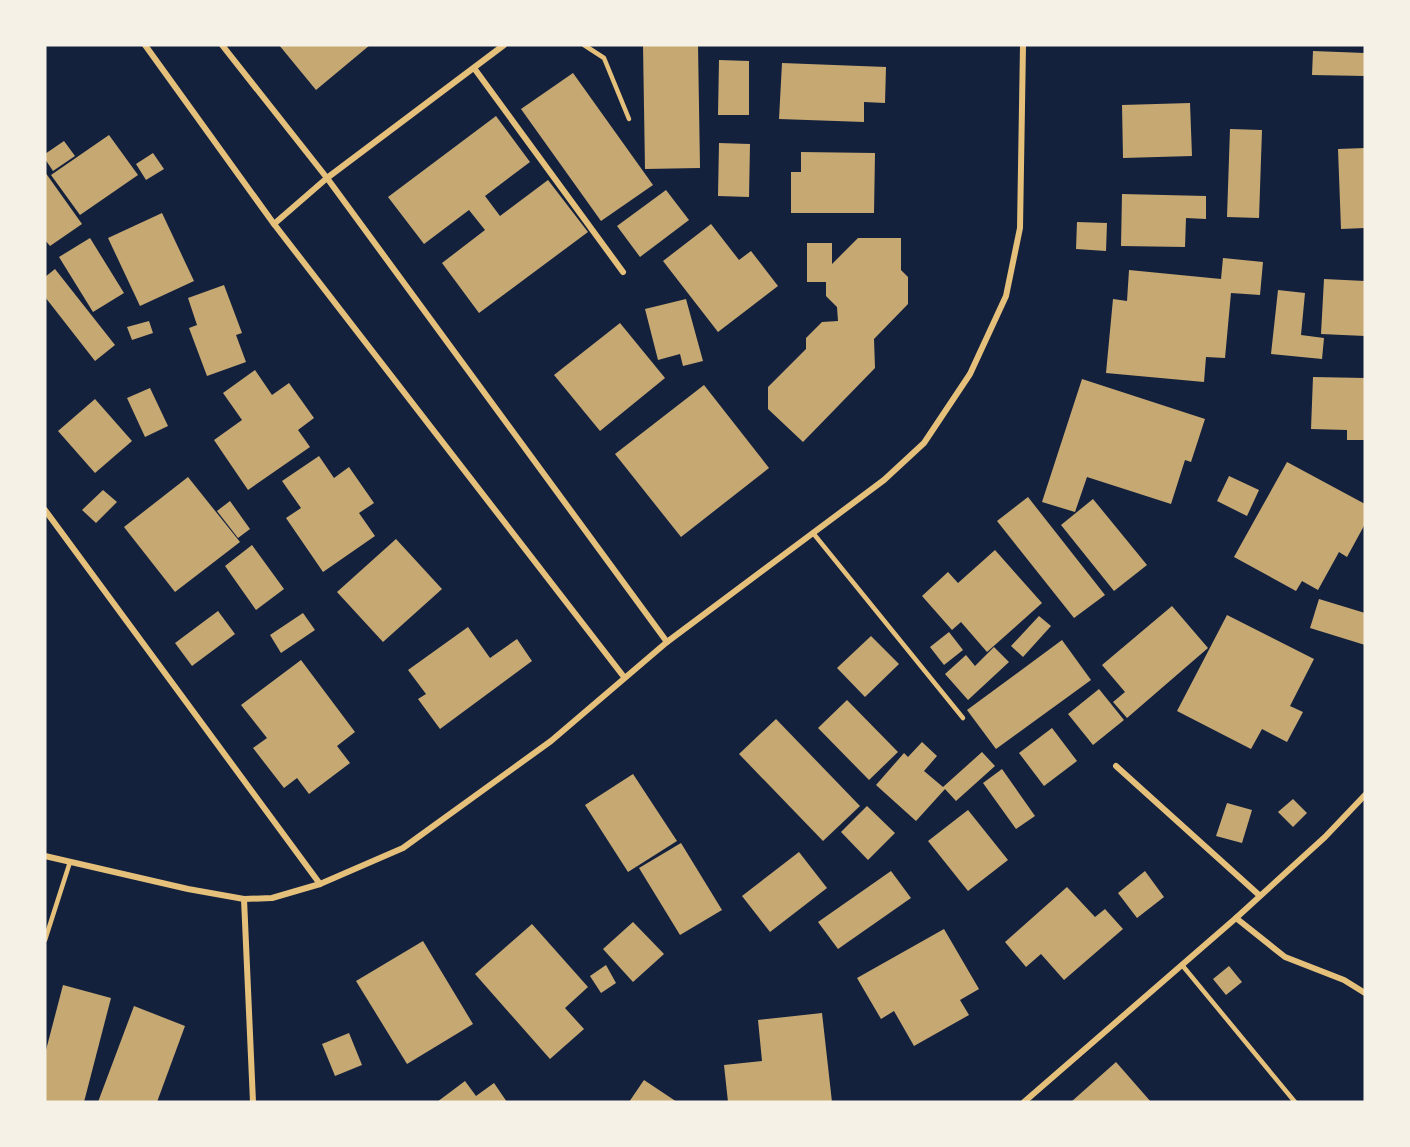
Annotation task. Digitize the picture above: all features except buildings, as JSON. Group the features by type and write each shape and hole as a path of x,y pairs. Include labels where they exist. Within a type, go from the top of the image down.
{"street":[{"path":"145,45 274,224 624,677"},
{"path":"222,45 327,178 667,642"},
{"path":"274,224 327,178 504,45"},
{"path":"45,856 188,889 244,898 272,898 320,884 403,848 550,741 667,642 884,480 924,443 970,374 1006,296 1020,228 1023,45"},
{"path":"474,68 623,272"},
{"path":"45,510 320,884"},
{"path":"1116,766 1259,895"},
{"path":"1024,1102 1236,918 1325,837 1365,795"},
{"path":"244,898 253,1102"},
{"path":"1236,918 1285,957 1344,980 1365,993"}],"lane":[{"path":"585,45 604,58 629,119"},
{"path":"813,533 963,718"},
{"path":"45,940 70,862"},
{"path":"1182,965 1295,1102"}]}
